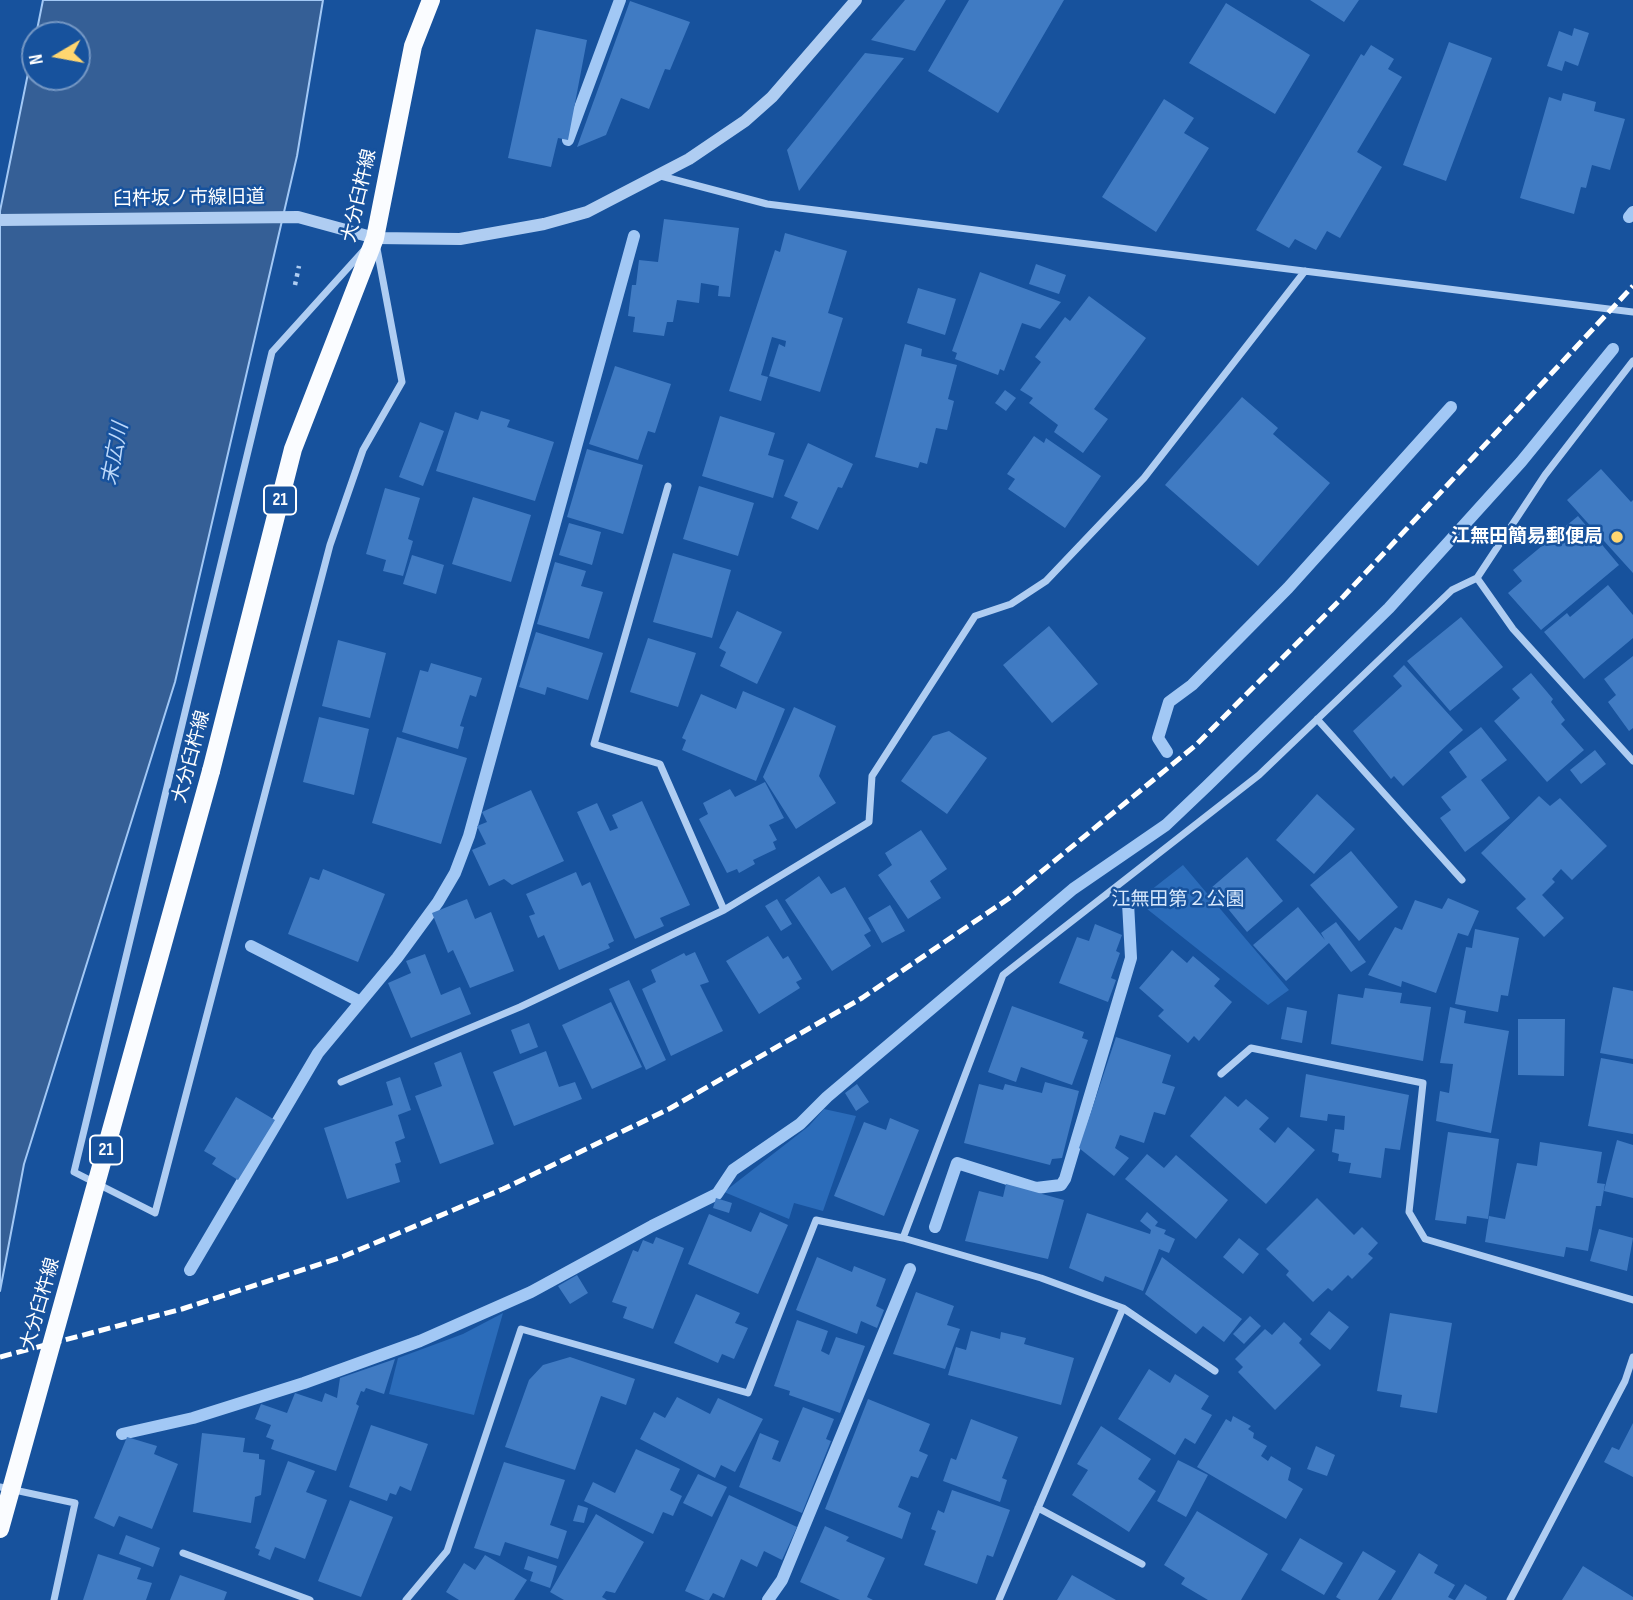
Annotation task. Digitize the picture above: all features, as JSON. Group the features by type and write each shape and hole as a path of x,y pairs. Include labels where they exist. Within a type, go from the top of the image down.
{"main road":[{"name":"大分臼杵線","path":"0,1529 211,771 293,449 375,238 413,46 431,0"}],"street":[{"name":"臼杵坂ノ市線旧道","path":"0,220 298,217 375,238 460,239 544,224 587,212 689,159 745,121 772,97 856,0"},
{"path":"655,175 767,204 1633,312"},
{"path":"375,238 402,382 363,450 330,545 155,1213 74,1172 272,352 375,238"},
{"path":"341,1082 520,1007 724,910 869,822 872,776 975,615 1011,604 1046,581 1144,478 1305,271"},
{"path":"903,1238 1003,975 1259,775 1452,590 1477,579 1545,475 1633,361"},
{"path":"668,486 594,744 660,764 724,910"},
{"path":"1477,579 1513,629 1633,761"},
{"path":"1317,719 1462,880"},
{"path":"1221,1074 1251,1048 1423,1083 1409,1212 1425,1239 1633,1300"},
{"path":"406,1600 446,1551 521,1329 748,1393 816,1220 903,1238 1041,1279 1123,1308 1215,1371"},
{"path":"999,1600 1123,1308"},
{"path":"1510,1600 1619,1392 1633,1357"},
{"path":"0,1487 75,1503 54,1600"},
{"path":"1038,1508 1142,1564"},
{"path":"183,1553 310,1600"}],"path":[{"path":"293,296 299,266"}],"green space":[{"name":"江無田第２公園","path":"1183,865 1289,990 1268,1005 1137,901"},
{"path":"824,1109 856,1116 823,1211 794,1203 789,1219 724,1192 809,1126"},
{"path":"503,1313 474,1415 389,1394 398,1358 463,1334"}],"water":[{"name":"末広川","path":"43,0 323,0 297,156 175,682 24,1164 0,1291 0,211 24,91 91,91 91,21 39,21"}],"building":[{"path":"905,0 946,0 915,51 871,40"},
{"path":"969,0 1064,0 998,113 928,71"},
{"path":"1310,0 1359,0 1344,22"},
{"path":"630,1 690,22 670,70 665,69 649,109 621,98 606,135 577,147"},
{"path":"1226,3 1310,55 1275,114 1189,63"},
{"path":"1574,28 1589,33 1578,66 1565,61 1562,71 1547,66 1559,31 1572,36"},
{"path":"536,29 587,40 568,140 558,138 551,167 508,158"},
{"path":"1449,42 1492,58 1446,181 1403,165"},
{"path":"1371,45 1394,59 1388,69 1402,77 1357,152 1382,167 1340,238 1327,231 1316,250 1295,239 1289,248 1256,230 1361,54 1364,56"},
{"path":"865,53 904,58 799,191 787,150"},
{"path":"1563,93 1596,102 1594,111 1625,119 1610,170 1592,165 1586,188 1581,187 1574,214 1520,198 1549,97 1561,101"},
{"path":"1164,99 1194,118 1184,133 1209,148 1156,232 1102,197"},
{"path":"664,219 739,228 730,297 718,296 719,286 701,283 699,303 677,300 673,322 667,322 664,336 633,332 635,317 628,316 632,285 636,285 639,260 658,262"},
{"path":"785,233 847,251 828,313 843,318 820,392 769,376 779,344 785,347 786,341 772,337 761,375 768,377 761,401 729,391 775,250 780,252"},
{"path":"1036,264 1066,275 1059,294 1029,284"},
{"path":"980,272 1061,302 1040,329 1022,323 1004,371 1000,369 998,375 955,359 957,353 952,351"},
{"path":"918,288 956,299 945,335 907,323"},
{"path":"1089,296 1146,338 1094,409 1108,419 1083,453 1054,432 1058,425 1029,403 1033,398 1020,390 1041,362 1035,357 1065,317 1070,321"},
{"path":"905,344 922,349 921,356 957,365 948,399 954,401 947,430 936,428 927,464 920,462 918,468 875,457"},
{"path":"615,366 671,384 655,433 648,431 638,460 589,444"},
{"path":"1005,390 1016,398 1006,411 995,403"},
{"path":"1242,397 1278,428 1273,434 1330,483 1258,566 1165,485"},
{"path":"481,411 510,420 507,427 554,442 535,501 436,471 455,412 478,420"},
{"path":"720,416 775,433 768,455 784,460 773,498 702,476"},
{"path":"420,422 444,431 423,486 399,477"},
{"path":"1034,436 1044,443 1046,438 1101,476 1065,528 1008,489 1015,479 1007,474"},
{"path":"808,443 853,464 842,488 838,487 818,530 791,518 798,502 784,496"},
{"path":"587,449 643,465 623,534 567,517"},
{"name":"江無田簡易郵便局","path":"1601,469 1631,502 1633,500 1633,573 1567,500"},
{"path":"699,486 754,503 738,556 683,539"},
{"path":"385,488 420,498 408,539 413,541 403,576 383,571 386,560 366,554"},
{"path":"473,497 531,515 511,582 452,564"},
{"path":"1578,516 1619,565 1541,630 1508,593 1522,581 1513,570"},
{"path":"569,523 601,532 592,565 559,555"},
{"path":"673,553 731,570 712,638 653,622"},
{"path":"412,555 444,565 436,594 403,584"},
{"path":"555,562 586,571 581,586 603,592 589,639 537,624"},
{"path":"1608,585 1633,615 1633,638 1584,679 1544,632 1567,613 1570,617"},
{"path":"737,611 782,632 757,684 720,666 726,652 719,648"},
{"path":"1461,617 1503,667 1450,711 1407,661"},
{"path":"1049,626 1098,684 1052,723 1003,665"},
{"path":"536,632 603,653 588,700 547,687 545,695 519,687"},
{"path":"648,638 696,653 678,707 630,692"},
{"path":"338,640 386,653 370,718 322,706"},
{"path":"1633,656 1633,728 1629,731 1608,702 1616,695 1604,679"},
{"path":"431,663 482,678 476,697 470,695 460,726 464,727 458,749 402,732 420,670 428,672"},
{"path":"1404,665 1463,730 1403,786 1394,776 1391,779 1353,731 1402,686 1393,676"},
{"path":"1531,673 1553,699 1551,702 1565,720 1561,724 1584,750 1547,782 1494,721 1520,698 1512,689"},
{"path":"743,691 785,709 756,781 682,750 686,740 682,738 701,694 736,709"},
{"path":"794,707 836,726 819,776 836,803 796,829 763,777"},
{"path":"319,717 369,729 354,795 303,782"},
{"path":"1481,727 1507,760 1481,780 1510,818 1465,852 1440,818 1451,810 1441,797 1467,777 1449,752"},
{"path":"949,731 987,758 947,814 901,781 933,736"},
{"path":"397,737 467,758 441,844 372,823"},
{"path":"1595,750 1606,764 1581,784 1570,770"},
{"path":"765,782 784,818 769,825 777,840 773,842 776,849 753,860 755,864 739,873 737,869 727,873 699,819 708,814 703,803 730,789 735,797"},
{"path":"531,790 564,861 512,885 504,879 489,886 472,850 486,844 477,826 487,822 482,812"},
{"path":"1317,794 1355,829 1314,874 1276,840"},
{"path":"1539,796 1550,806 1560,798 1607,846 1572,880 1561,869 1552,879 1555,882 1542,895 1564,918 1544,937 1516,908 1526,899 1481,853"},
{"path":"642,801 690,905 660,918 664,926 635,939 577,812 597,803 610,831 618,828 612,815"},
{"path":"921,830 947,869 930,881 941,898 908,919 878,875 892,865 885,853"},
{"path":"1351,851 1398,907 1359,941 1310,885"},
{"path":"1247,857 1283,901 1247,932 1211,888"},
{"path":"323,869 385,894 358,962 288,934 310,877 319,880"},
{"path":"576,872 582,886 590,882 614,941 608,944 610,948 559,970 544,935 538,938 529,916 535,914 526,894"},
{"path":"819,876 831,894 845,887 871,931 864,935 871,946 832,971 785,900"},
{"path":"1448,898 1479,911 1468,936 1458,933 1436,993 1402,981 1401,987 1368,975 1395,927 1402,930 1415,900 1442,909"},
{"path":"467,899 475,919 491,912 514,971 470,988 453,950 448,953 432,913"},
{"path":"777,899 792,924 781,931 765,906"},
{"path":"890,905 905,931 882,943 868,918"},
{"path":"1298,907 1325,940 1321,933 1336,922 1366,962 1351,972 1329,943 1286,981 1253,945"},
{"path":"1095,924 1122,935 1116,951 1120,953 1111,978 1116,980 1108,1002 1059,983 1077,937 1089,941"},
{"path":"1475,929 1519,938 1508,996 1501,995 1498,1012 1455,1004 1466,947 1472,948"},
{"path":"768,936 783,959 788,956 802,979 796,982 800,988 759,1014 726,961"},
{"path":"1172,950 1187,963 1193,956 1220,979 1214,986 1232,1002 1199,1041 1194,1036 1188,1043 1158,1016 1164,1010 1139,988"},
{"path":"695,952 709,982 700,985 723,1031 671,1056 642,989 656,982 651,970 684,953 686,956"},
{"path":"425,954 441,995 460,987 471,1014 411,1038 388,983 411,973 406,961"},
{"path":"629,980 666,1060 646,1070 609,989"},
{"path":"1613,987 1633,991 1633,1059 1600,1053"},
{"path":"1365,988 1402,993 1400,1003 1431,1007 1423,1061 1331,1044 1338,994 1363,998"},
{"path":"611,1002 642,1067 592,1089 562,1025"},
{"path":"1012,1006 1084,1032 1082,1038 1088,1040 1072,1085 1021,1067 1016,1082 988,1072"},
{"path":"1287,1007 1307,1011 1302,1043 1281,1039"},
{"path":"1450,1007 1466,1011 1464,1023 1509,1031 1491,1133 1436,1121 1440,1091 1449,1093 1453,1064 1440,1063"},
{"path":"1518,1019 1565,1019 1564,1076 1518,1075"},
{"path":"529,1023 538,1047 520,1054 511,1030"},
{"path":"1116,1037 1171,1055 1162,1083 1175,1087 1165,1115 1154,1112 1144,1143 1120,1135 1115,1148 1129,1158 1114,1176 1079,1148"},
{"path":"546,1051 559,1087 575,1082 582,1099 514,1126 493,1072"},
{"path":"461,1052 494,1144 440,1164 415,1096 442,1086 434,1063"},
{"path":"1601,1058 1633,1064 1633,1134 1588,1126"},
{"path":"1306,1074 1409,1095 1400,1150 1385,1148 1381,1178 1349,1173 1351,1163 1338,1161 1339,1154 1332,1152 1335,1129 1344,1130 1345,1116 1328,1114 1327,1121 1300,1117"},
{"path":"400,1077 411,1110 398,1115 405,1138 395,1142 401,1162 395,1164 400,1182 347,1199 324,1128 393,1105 386,1082"},
{"path":"1045,1082 1079,1091 1062,1158 1052,1159 1050,1165 964,1143 979,1084 1003,1090 1005,1084 1042,1093"},
{"path":"857,1084 869,1102 856,1111 845,1093"},
{"path":"1225,1096 1238,1107 1246,1099 1269,1118 1259,1129 1275,1143 1288,1127 1315,1150 1266,1204 1190,1136"},
{"path":"236,1097 275,1120 238,1180 212,1164 216,1158 204,1151"},
{"path":"890,1118 919,1130 884,1216 834,1196 864,1122 886,1130"},
{"path":"1448,1132 1499,1139 1488,1219 1467,1216 1466,1224 1435,1220"},
{"path":"1617,1140 1633,1145 1633,1198 1604,1191"},
{"path":"1540,1142 1602,1152 1597,1183 1605,1184 1601,1206 1596,1206 1588,1251 1566,1247 1564,1257 1485,1242 1489,1216 1505,1219 1517,1163 1537,1166"},
{"path":"1147,1154 1164,1168 1176,1155 1228,1200 1196,1239 1125,1179"},
{"path":"1006,1184 1064,1200 1048,1259 965,1241 979,1191 1003,1197"},
{"path":"716,1198 732,1203 729,1213 713,1208"},
{"path":"1317,1198 1354,1235 1362,1227 1378,1243 1368,1254 1373,1258 1352,1279 1348,1275 1332,1291 1328,1288 1313,1302 1286,1275 1289,1271 1266,1249"},
{"path":"760,1212 788,1225 758,1294 688,1264 709,1214 751,1232"},
{"path":"1147,1212 1158,1222 1155,1226 1166,1230 1164,1234 1175,1239 1169,1253 1159,1249 1143,1291 1105,1276 1103,1282 1069,1268 1087,1213 1150,1234 1151,1230 1140,1221"},
{"path":"1599,1229 1633,1238 1627,1271 1590,1261"},
{"path":"656,1237 684,1248 653,1329 623,1318 627,1307 612,1302 633,1250 638,1252 643,1240 653,1244"},
{"path":"1239,1238 1259,1254 1243,1274 1223,1257"},
{"path":"817,1257 852,1272 854,1266 886,1279 876,1306 884,1310 877,1328 861,1321 857,1334 796,1310"},
{"path":"1162,1257 1242,1319 1224,1342 1203,1326 1196,1334 1145,1294"},
{"path":"577,1275 588,1293 570,1304 558,1286"},
{"path":"916,1292 954,1306 947,1325 960,1329 945,1369 893,1354"},
{"path":"696,1294 740,1313 735,1323 748,1328 734,1359 722,1354 718,1363 674,1343"},
{"path":"1329,1311 1349,1327 1330,1350 1310,1334"},
{"path":"1390,1313 1452,1323 1437,1413 1400,1407 1402,1395 1377,1391"},
{"path":"1250,1316 1261,1326 1244,1344 1233,1334"},
{"path":"797,1320 828,1331 821,1351 829,1355 836,1337 865,1346 840,1413 789,1395 790,1391 774,1386"},
{"path":"1284,1322 1302,1339 1299,1343 1321,1365 1275,1410 1238,1372 1243,1367 1235,1359 1265,1329 1272,1335"},
{"path":"971,1331 1000,1339 1001,1332 1026,1338 1024,1344 1074,1358 1061,1405 948,1375 956,1347 966,1350"},
{"path":"570,1357 635,1379 626,1405 601,1396 575,1470 505,1447 529,1380 543,1365"},
{"path":"395,1359 384,1394 366,1388 364,1392 361,1391 356,1404 359,1406 336,1471 271,1449 274,1440 266,1437 271,1425 255,1419 261,1404 287,1413 295,1393 322,1402 325,1393 337,1398 340,1378"},
{"path":"1149,1369 1170,1383 1175,1374 1209,1396 1201,1409 1212,1415 1195,1444 1185,1438 1175,1455 1118,1419"},
{"path":"677,1397 710,1414 718,1398 763,1419 735,1472 721,1465 715,1478 640,1439 654,1412 665,1418"},
{"path":"868,1399 930,1424 919,1451 928,1455 918,1478 911,1476 898,1507 911,1513 902,1539 825,1509"},
{"path":"803,1407 834,1419 826,1439 831,1441 802,1513 739,1487 760,1433 779,1441 772,1459 780,1462"},
{"path":"1233,1416 1251,1426 1248,1429 1254,1433 1253,1438 1267,1446 1261,1456 1268,1461 1271,1456 1291,1468 1288,1480 1303,1489 1286,1519 1197,1467 1226,1419 1231,1422"},
{"path":"971,1419 1018,1437 1002,1478 1007,1480 1000,1502 943,1481 951,1458 956,1460"},
{"path":"1633,1423 1633,1477 1604,1462 1612,1447 1619,1450"},
{"path":"371,1425 428,1444 411,1491 400,1486 396,1495 390,1493 387,1501 349,1487"},
{"path":"1101,1426 1151,1459 1138,1479 1156,1491 1129,1532 1072,1495 1088,1470 1077,1464"},
{"path":"202,1433 245,1438 243,1452 259,1454 259,1459 265,1460 261,1495 255,1497 251,1523 193,1512"},
{"path":"127,1437 157,1446 154,1454 178,1464 152,1529 119,1516 114,1527 94,1518"},
{"path":"1316,1446 1335,1455 1327,1476 1307,1469"},
{"path":"636,1449 680,1469 670,1490 682,1496 673,1516 663,1512 653,1534 584,1501 593,1482 615,1493"},
{"path":"1178,1460 1208,1475 1186,1517 1157,1501"},
{"path":"288,1461 315,1471 306,1492 327,1500 305,1559 275,1547 270,1560 258,1555 260,1550 255,1548"},
{"path":"504,1462 565,1480 550,1525 567,1531 558,1559 505,1542 500,1556 474,1548"},
{"path":"698,1474 727,1487 712,1517 683,1503"},
{"path":"952,1490 1010,1510 993,1557 987,1555 977,1584 924,1565 936,1531 931,1529 938,1510 944,1513"},
{"path":"729,1495 797,1527 782,1560 764,1551 757,1567 741,1559 724,1598 713,1593 709,1600 705,1600 685,1591"},
{"path":"350,1500 393,1517 361,1597 318,1581"},
{"path":"578,1505 588,1508 584,1523 573,1521"},
{"path":"1197,1511 1268,1554 1241,1600 1208,1600 1181,1584 1185,1578 1164,1565"},
{"path":"596,1514 644,1542 615,1593 606,1591 602,1597 607,1600 564,1600 550,1592"},
{"path":"825,1526 849,1537 846,1541 885,1558 867,1597 873,1600 840,1600 800,1582"},
{"path":"126,1535 160,1548 153,1567 119,1554"},
{"path":"1300,1538 1343,1563 1324,1595 1281,1570"},
{"path":"1363,1551 1396,1571 1378,1600 1341,1600 1336,1597"},
{"path":"1419,1553 1438,1565 1434,1573 1455,1585 1448,1597 1454,1600 1391,1600"},
{"path":"98,1554 141,1568 137,1579 152,1583 146,1600 83,1600"},
{"path":"485,1555 527,1580 514,1600 459,1600 446,1592 464,1563 475,1570"},
{"path":"528,1556 557,1566 550,1588 530,1581 533,1572 524,1569"},
{"path":"1583,1566 1633,1597 1633,1600 1562,1600"},
{"path":"180,1575 227,1592 224,1600 170,1600"},
{"path":"1072,1575 1116,1600 1057,1600"},
{"path":"1465,1584 1487,1597 1486,1600 1455,1600"}],"waterway":[{"path":"568,140 620,0"},
{"path":"1629,217 1633,212"},
{"path":"190,1270 318,1053 397,958 438,902 455,873 469,836 634,236"},
{"path":"122,1434 193,1418 304,1383 420,1341 531,1292 717,1194 733,1170 800,1124 827,1097 1073,889 1166,825 1389,608 1521,462 1613,349"},
{"path":"1167,752 1158,738 1169,702 1192,685 1288,588 1451,407"},
{"path":"935,1227 957,1163 1036,1188 1061,1185 1065,1179 1131,958 1128,903"},
{"path":"251,946 359,1001"},
{"path":"768,1600 782,1580 910,1269"}],"railway":[{"path":"0,1357 182,1309 342,1257 503,1189 669,1109 862,998 1008,899 1196,745 1343,597 1633,286"}],"place":[{"name":"江無田簡易郵便局","path":"1617,537"}]}
